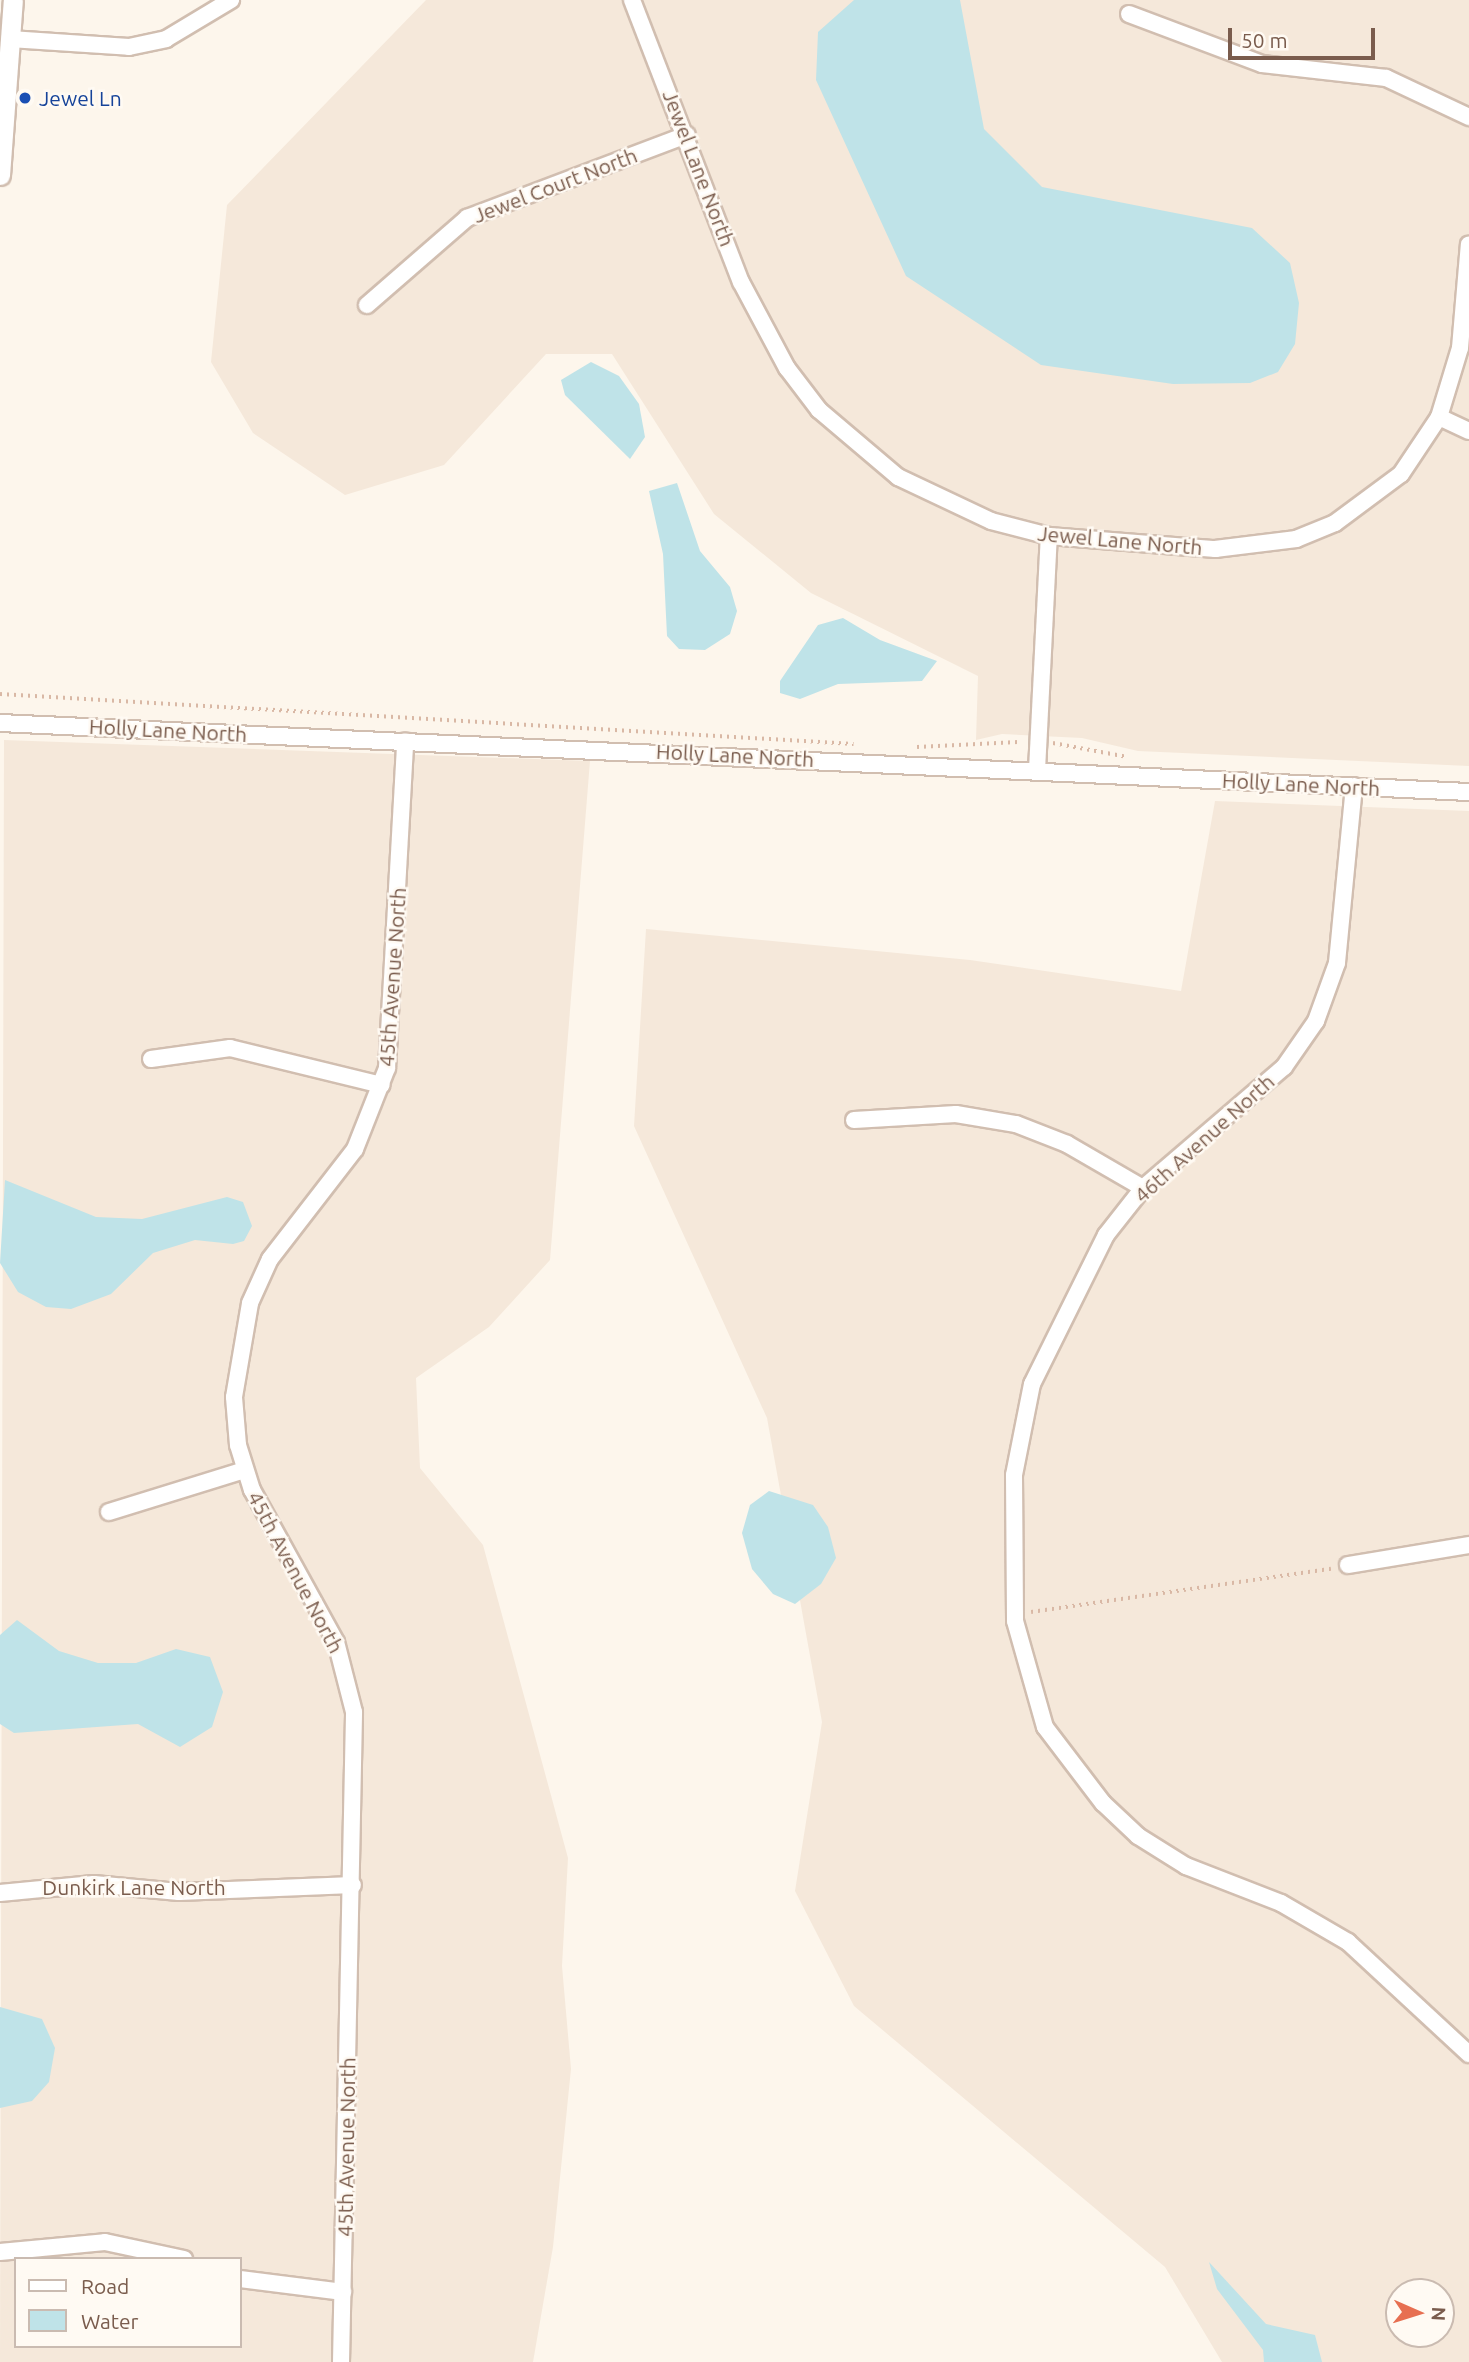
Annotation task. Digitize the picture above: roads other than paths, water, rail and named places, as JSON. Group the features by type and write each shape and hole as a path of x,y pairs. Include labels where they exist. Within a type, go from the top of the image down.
{"street":[{"path":"0,164 13,0"},
{"path":"10,39 129,47 200,23 231,0"},
{"name":"Jewel Lane North","path":"632,0 762,326 819,410 898,477 944,503 1049,536 1215,549 1296,539 1370,502 1401,474 1438,417"},
{"path":"1129,14 1262,64 1385,78 1469,117"},
{"name":"Jewel Court North","path":"367,305 467,218 687,135"},
{"path":"1469,244 1460,348 1438,417 1469,431"},
{"path":"1037,770 1049,536"},
{"name":"Holly Lane North","path":"0,723 1469,792"},
{"name":"45th Avenue North","path":"341,2362 356,1749 348,1676 245,1470 234,1397 250,1303 270,1259 355,1149 382,1085 393,1026 405,741"},
{"name":"46th Avenue North","path":"1354,786 1346,907 1337,963 1316,1021 1284,1066 1143,1188 1106,1235 1032,1384 1014,1475 1015,1614 1045,1727 1103,1803 1138,1836 1186,1866 1281,1903 1348,1942 1469,2054"},
{"path":"151,1059 230,1048 382,1085"},
{"path":"854,1120 956,1114 1016,1124 1068,1144 1143,1188"},
{"path":"108,1512 245,1470"},
{"path":"1348,1565 1469,1545"},
{"name":"Dunkirk Lane North","path":"0,1893 94,1884 179,1892 352,1885"},
{"path":"0,2252 105,2242 175,2257"},
{"path":"242,2278 343,2292"}],"water":[{"path":"854,0 960,0 984,129 1042,187 1252,228 1290,263 1299,303 1295,344 1278,372 1250,383 1173,384 1041,365 906,276 816,80 818,32"},
{"path":"591,362 619,376 639,404 645,437 630,459 565,395 561,380"},
{"path":"677,483 700,551 730,587 737,611 730,634 705,650 679,649 667,636 663,554 649,491"},
{"path":"843,618 880,640 937,661 922,681 838,684 800,699 780,693 780,681 818,625"},
{"path":"5,1180 96,1217 142,1219 227,1197 243,1202 252,1226 244,1241 233,1244 195,1240 153,1253 111,1294 71,1309 46,1307 18,1292 0,1263"},
{"path":"769,1491 813,1505 828,1527 836,1558 821,1584 795,1604 773,1594 752,1569 742,1533 750,1505"},
{"path":"17,1620 59,1651 98,1663 136,1663 176,1649 210,1657 223,1692 212,1727 180,1747 138,1724 14,1733 0,1724 0,1635"},
{"path":"0,2007 42,2019 55,2048 49,2082 32,2101 0,2108"},
{"path":"1209,2262 1266,2324 1315,2335 1322,2362 1264,2362 1263,2350 1217,2289"}],"place":[{"name":"Jewel Ln","path":"25,98"}]}
